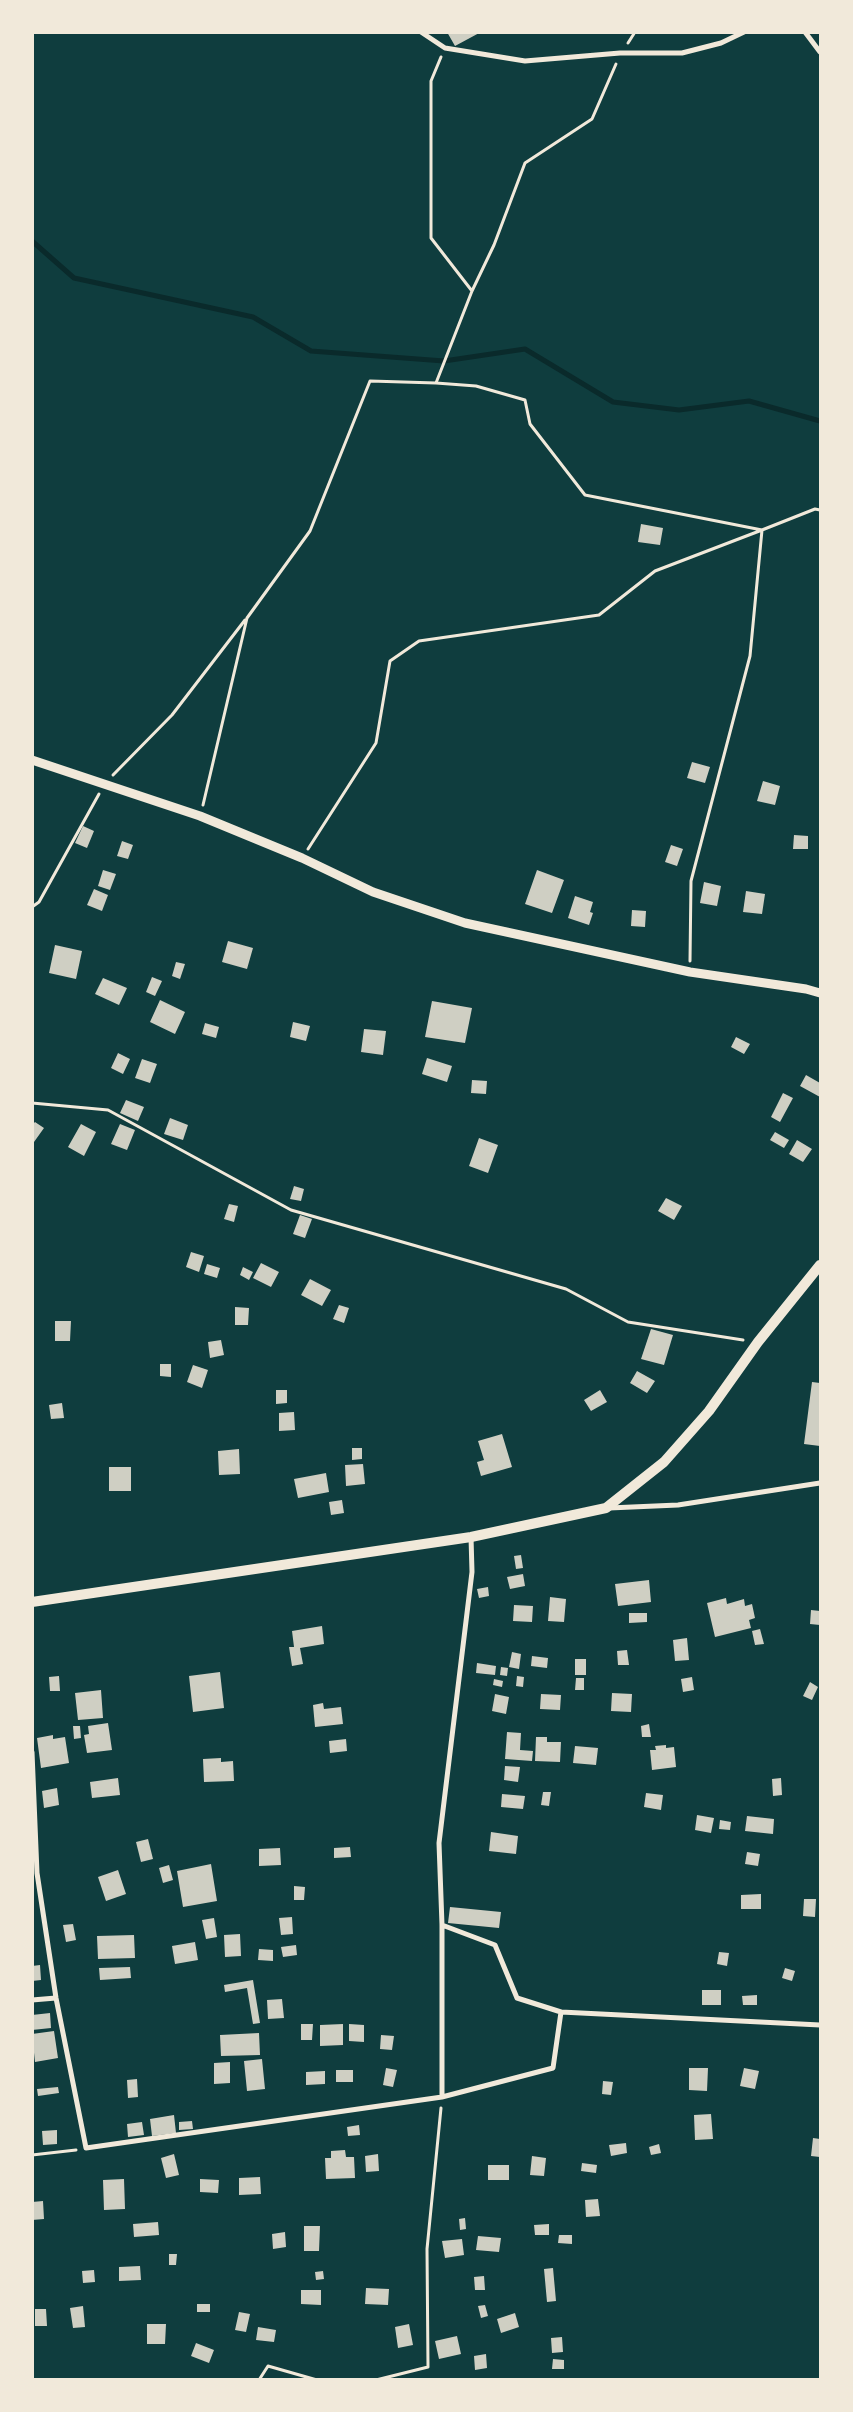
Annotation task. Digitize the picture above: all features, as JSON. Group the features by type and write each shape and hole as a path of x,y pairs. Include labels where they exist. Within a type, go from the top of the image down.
{"main road":[{"path":"32,1602 471,1537 606,1508 664,1462 709,1411 758,1342 820,1265"}],"street":[{"path":"420,32 445,48 525,61 620,53 682,53 721,43 744,32"},
{"path":"805,32 820,52"},
{"path":"32,760 200,816 302,858 373,892 464,923 690,972 806,989 820,993"},
{"path":"606,1508 678,1506 820,1483"},
{"path":"442,2097 442,1924 439,1843 472,1572 471,1537"},
{"path":"32,1752 37,1873 56,1998 86,2148 442,2097 554,2068 561,2012"},
{"path":"442,1924 495,1945 517,1998 561,2012 820,2026"},
{"path":"32,2000 56,1998"}],"path":[{"path":"445,48 432,81 431,238 472,291"},
{"path":"436,383 472,291 494,245 525,163 592,119 620,53"},
{"path":"32,907 39,902 104,784 172,715 247,618 310,531 370,381 476,386 525,400 530,424 585,495 762,530"},
{"path":"302,858 376,743 390,661 419,641 599,615 655,571 814,509 820,510"},
{"path":"690,972 691,881 750,656 762,530"},
{"path":"200,816 247,618"},
{"path":"32,1103 108,1110 291,1210 566,1289 628,1322 758,1342"},
{"path":"376,2380 428,2366 427,2249 442,2097"},
{"path":"32,2155 86,2148"},
{"path":"259,2380 268,2366 317,2380"}],"building":[{"path":"447,32 481,32 455,46"},
{"path":"641,524 663,528 660,545 638,542"},
{"path":"692,762 710,767 705,783 687,778"},
{"path":"763,781 780,786 775,805 757,801"},
{"path":"83,826 94,831 87,848 75,843"},
{"path":"794,835 808,836 808,849 793,849"},
{"path":"122,841 133,845 128,859 117,856"},
{"path":"671,845 683,849 677,866 665,862"},
{"path":"103,870 116,874 110,890 98,886"},
{"path":"537,870 564,880 552,913 525,904"},
{"path":"704,882 721,886 717,906 700,903"},
{"path":"94,889 108,895 102,911 87,905"},
{"path":"746,891 765,894 762,914 743,912"},
{"path":"575,896 593,902 590,912 593,913 589,925 568,918"},
{"path":"632,910 646,911 645,927 631,926"},
{"path":"228,941 253,948 247,969 222,962"},
{"path":"55,945 82,951 76,979 49,973"},
{"path":"176,962 185,964 180,979 172,976"},
{"path":"152,977 162,981 155,996 146,992"},
{"path":"103,978 127,988 119,1005 95,994"},
{"path":"160,1000 185,1012 175,1034 150,1022"},
{"path":"432,1001 472,1008 465,1043 425,1037"},
{"path":"293,1022 310,1026 306,1041 290,1037"},
{"path":"205,1023 219,1027 216,1038 202,1034"},
{"path":"364,1029 386,1031 383,1055 361,1052"},
{"path":"736,1037 750,1044 744,1054 731,1047"},
{"path":"118,1053 130,1059 123,1074 111,1068"},
{"path":"427,1058 452,1066 447,1082 422,1074"},
{"path":"142,1059 157,1064 150,1083 135,1078"},
{"path":"806,1075 820,1083 820,1097 800,1086"},
{"path":"472,1080 487,1081 486,1094 471,1093"},
{"path":"783,1093 793,1098 780,1122 771,1117"},
{"path":"126,1100 144,1107 138,1121 120,1113"},
{"path":"170,1118 188,1125 183,1140 164,1134"},
{"path":"35,1122 44,1128 34,1142 32,1125"},
{"path":"81,1124 96,1132 84,1156 68,1147"},
{"path":"120,1124 135,1130 127,1150 111,1144"},
{"path":"775,1132 789,1140 784,1148 770,1140"},
{"path":"479,1138 498,1145 488,1173 469,1166"},
{"path":"797,1140 812,1149 803,1162 789,1154"},
{"path":"294,1186 304,1189 301,1201 290,1199"},
{"path":"666,1198 682,1206 674,1220 658,1211"},
{"path":"229,1204 238,1206 234,1222 224,1219"},
{"path":"300,1215 312,1219 305,1238 293,1234"},
{"path":"191,1252 204,1256 199,1272 186,1267"},
{"path":"261,1263 279,1272 271,1287 253,1278"},
{"path":"207,1264 220,1268 217,1278 204,1274"},
{"path":"243,1267 253,1272 249,1280 240,1275"},
{"path":"310,1279 331,1290 322,1306 301,1295"},
{"path":"339,1305 349,1308 344,1323 333,1319"},
{"path":"235,1307 249,1308 248,1325 235,1325"},
{"path":"55,1321 71,1321 70,1341 55,1341"},
{"path":"651,1329 673,1335 664,1365 641,1359"},
{"path":"221,1340 224,1355 210,1358 208,1342"},
{"path":"160,1364 171,1364 171,1377 160,1376"},
{"path":"193,1365 208,1370 202,1388 187,1382"},
{"path":"637,1371 655,1381 647,1393 630,1383"},
{"path":"812,1382 820,1383 820,1446 804,1444"},
{"path":"276,1390 287,1390 287,1403 276,1404"},
{"path":"600,1390 607,1402 591,1411 584,1400"},
{"path":"62,1403 64,1418 51,1419 49,1405"},
{"path":"294,1412 295,1430 279,1431 279,1413"},
{"path":"502,1434 512,1467 481,1476 477,1462 484,1460 478,1441"},
{"path":"352,1448 362,1448 362,1459 352,1460"},
{"path":"239,1449 240,1474 219,1475 218,1451"},
{"path":"363,1464 365,1484 346,1486 345,1465"},
{"path":"109,1467 131,1467 131,1491 109,1491"},
{"path":"326,1473 329,1492 298,1498 294,1479"},
{"path":"342,1500 344,1513 331,1515 329,1502"},
{"path":"521,1555 523,1568 516,1569 514,1556"},
{"path":"523,1574 525,1586 510,1589 507,1577"},
{"path":"649,1580 651,1602 618,1606 615,1584"},
{"path":"488,1587 489,1596 479,1598 477,1589"},
{"path":"550,1597 566,1599 564,1622 548,1621"},
{"path":"726,1598 727,1604 744,1599 745,1606 752,1604 755,1618 749,1620 751,1628 715,1637 707,1603"},
{"path":"514,1605 533,1606 532,1622 513,1621"},
{"path":"811,1610 820,1611 820,1625 810,1624"},
{"path":"629,1613 647,1613 647,1622 629,1623"},
{"path":"322,1626 324,1644 300,1648 303,1664 292,1666 289,1647 294,1647 292,1631"},
{"path":"760,1629 764,1644 755,1645 752,1631"},
{"path":"687,1638 689,1660 675,1661 673,1640"},
{"path":"627,1650 629,1665 618,1665 617,1651"},
{"path":"512,1652 521,1654 519,1669 509,1667"},
{"path":"532,1656 548,1658 547,1668 531,1666"},
{"path":"575,1659 586,1659 586,1675 575,1675"},
{"path":"477,1663 496,1666 495,1675 476,1673"},
{"path":"501,1667 508,1668 507,1676 500,1675"},
{"path":"220,1672 224,1708 193,1712 189,1676"},
{"path":"59,1676 60,1691 50,1691 49,1677"},
{"path":"517,1676 524,1677 523,1687 516,1686"},
{"path":"692,1677 694,1690 683,1692 681,1679"},
{"path":"576,1678 584,1678 584,1690 575,1690"},
{"path":"494,1679 503,1681 502,1687 493,1685"},
{"path":"810,1682 818,1687 812,1700 803,1696"},
{"path":"101,1690 103,1718 78,1720 75,1693"},
{"path":"612,1693 632,1694 631,1712 611,1711"},
{"path":"495,1694 509,1697 506,1714 492,1711"},
{"path":"541,1694 561,1695 560,1710 540,1709"},
{"path":"323,1703 324,1709 341,1707 343,1724 315,1727 313,1705"},
{"path":"108,1723 112,1750 87,1753 84,1735 89,1734 88,1726"},
{"path":"649,1724 651,1737 642,1737 641,1726"},
{"path":"73,1726 80,1726 81,1738 74,1739"},
{"path":"507,1732 521,1733 520,1750 533,1751 532,1761 505,1759"},
{"path":"53,1735 53,1739 65,1737 69,1763 41,1768 37,1738"},
{"path":"536,1737 547,1737 547,1742 561,1742 560,1762 535,1761"},
{"path":"346,1739 347,1751 330,1753 329,1741"},
{"path":"666,1745 666,1748 674,1747 676,1767 652,1770 650,1750 656,1750 655,1746"},
{"path":"575,1746 598,1748 596,1765 573,1763"},
{"path":"221,1758 221,1762 233,1761 234,1781 204,1782 203,1759"},
{"path":"505,1766 520,1767 518,1782 504,1780"},
{"path":"118,1778 120,1795 92,1798 90,1782"},
{"path":"781,1778 782,1795 773,1796 772,1779"},
{"path":"57,1788 59,1805 44,1808 42,1791"},
{"path":"543,1792 551,1792 549,1806 541,1805"},
{"path":"646,1793 663,1795 661,1810 644,1807"},
{"path":"502,1794 525,1796 523,1809 501,1807"},
{"path":"697,1815 714,1818 711,1833 695,1830"},
{"path":"747,1816 774,1819 773,1834 745,1831"},
{"path":"720,1820 731,1822 730,1830 719,1829"},
{"path":"491,1832 518,1836 516,1854 489,1851"},
{"path":"148,1839 153,1859 141,1862 136,1842"},
{"path":"350,1847 351,1857 334,1858 334,1848"},
{"path":"280,1848 281,1865 259,1866 259,1849"},
{"path":"747,1852 760,1854 758,1866 745,1864"},
{"path":"211,1864 217,1901 183,1907 177,1871"},
{"path":"169,1865 173,1880 163,1883 159,1868"},
{"path":"118,1870 126,1894 106,1901 98,1877"},
{"path":"294,1886 305,1887 304,1900 294,1900"},
{"path":"761,1894 761,1909 741,1909 741,1895"},
{"path":"804,1899 816,1899 815,1917 803,1916"},
{"path":"450,1907 501,1912 499,1928 448,1923"},
{"path":"292,1917 293,1934 281,1935 279,1918"},
{"path":"214,1918 217,1937 206,1939 202,1920"},
{"path":"73,1924 76,1940 66,1942 63,1925"},
{"path":"240,1934 241,1956 225,1957 224,1935"},
{"path":"134,1935 135,1958 98,1959 97,1936"},
{"path":"195,1942 198,1960 175,1964 172,1946"},
{"path":"296,1945 297,1955 283,1957 281,1947"},
{"path":"259,1949 273,1950 273,1961 258,1960"},
{"path":"719,1952 729,1953 727,1966 717,1964"},
{"path":"40,1965 41,1980 32,1981 32,1966"},
{"path":"130,1967 131,1978 100,1980 99,1968"},
{"path":"785,1968 795,1971 792,1981 782,1978"},
{"path":"253,1980 260,2023 253,2024 247,1988 225,1992 224,1985"},
{"path":"702,1990 721,1990 721,2005 702,2005"},
{"path":"757,1995 757,2005 743,2005 742,1996"},
{"path":"282,1999 284,2018 268,2019 267,2000"},
{"path":"50,2013 51,2028 32,2030 32,2015"},
{"path":"301,2024 313,2024 312,2040 301,2040"},
{"path":"343,2024 343,2045 320,2046 320,2025"},
{"path":"349,2024 364,2025 364,2042 349,2041"},
{"path":"54,2031 58,2058 35,2062 32,2034"},
{"path":"259,2033 260,2055 221,2056 220,2035"},
{"path":"381,2035 394,2036 392,2050 380,2049"},
{"path":"262,2059 265,2089 247,2091 244,2061"},
{"path":"230,2062 230,2083 214,2084 214,2063"},
{"path":"386,2068 397,2070 393,2087 383,2085"},
{"path":"689,2068 708,2068 707,2091 689,2090"},
{"path":"744,2068 759,2071 755,2089 740,2086"},
{"path":"336,2070 353,2070 353,2082 336,2082"},
{"path":"325,2071 325,2084 306,2085 306,2072"},
{"path":"137,2079 138,2097 128,2098 127,2080"},
{"path":"603,2081 613,2082 611,2095 602,2094"},
{"path":"58,2087 59,2093 38,2096 37,2089"},
{"path":"711,2114 713,2139 695,2140 694,2115"},
{"path":"174,2115 176,2133 152,2136 150,2119"},
{"path":"192,2121 193,2129 179,2130 179,2122"},
{"path":"142,2122 144,2135 128,2137 127,2124"},
{"path":"359,2125 360,2135 348,2136 347,2127"},
{"path":"57,2130 57,2144 43,2145 42,2131"},
{"path":"813,2138 820,2139 820,2157 811,2156"},
{"path":"626,2143 627,2153 611,2156 609,2145"},
{"path":"659,2144 661,2153 651,2155 649,2147"},
{"path":"345,2150 346,2157 354,2157 355,2178 326,2179 325,2158 331,2158 331,2151"},
{"path":"174,2154 179,2175 166,2178 161,2158"},
{"path":"378,2154 379,2171 366,2172 365,2156"},
{"path":"532,2156 546,2158 544,2176 530,2175"},
{"path":"582,2163 597,2165 596,2173 581,2171"},
{"path":"488,2165 509,2165 509,2180 488,2180"},
{"path":"260,2177 261,2194 239,2195 239,2178"},
{"path":"124,2179 125,2209 104,2210 103,2180"},
{"path":"200,2179 219,2180 218,2193 200,2192"},
{"path":"598,2199 600,2216 586,2217 585,2200"},
{"path":"43,2201 44,2219 32,2220 32,2202"},
{"path":"465,2218 466,2229 460,2230 459,2219"},
{"path":"158,2222 159,2235 134,2237 133,2224"},
{"path":"549,2224 549,2235 535,2235 534,2225"},
{"path":"304,2226 320,2226 319,2251 304,2251"},
{"path":"285,2232 286,2247 273,2249 272,2234"},
{"path":"559,2235 572,2235 572,2244 558,2243"},
{"path":"478,2236 501,2238 499,2252 476,2250"},
{"path":"462,2239 464,2255 445,2258 442,2241"},
{"path":"169,2254 177,2254 176,2265 169,2265"},
{"path":"140,2266 141,2280 119,2281 119,2267"},
{"path":"553,2268 556,2301 547,2302 544,2269"},
{"path":"94,2270 95,2282 83,2283 82,2271"},
{"path":"323,2271 324,2279 316,2280 315,2272"},
{"path":"484,2276 485,2290 475,2290 474,2277"},
{"path":"366,2288 389,2289 388,2305 365,2304"},
{"path":"301,2290 321,2290 321,2305 301,2304"},
{"path":"197,2304 210,2304 210,2312 197,2312"},
{"path":"485,2305 488,2316 481,2318 478,2306"},
{"path":"83,2306 85,2327 73,2328 70,2308"},
{"path":"35,2309 46,2309 47,2326 35,2326"},
{"path":"239,2312 250,2314 246,2332 235,2330"},
{"path":"515,2313 519,2327 501,2333 497,2319"},
{"path":"147,2324 166,2324 165,2344 147,2344"},
{"path":"409,2324 413,2345 398,2348 395,2327"},
{"path":"258,2327 276,2330 274,2342 256,2340"},
{"path":"457,2336 461,2354 439,2359 435,2341"},
{"path":"562,2337 563,2352 552,2353 551,2338"},
{"path":"196,2343 214,2350 209,2363 191,2356"},
{"path":"486,2354 487,2368 475,2370 474,2356"},
{"path":"553,2359 564,2360 564,2369 552,2369"}],"waterway":[{"path":"32,241 74,278 253,317 311,351 444,361 525,349 613,402 679,410 749,401 820,421"}]}
